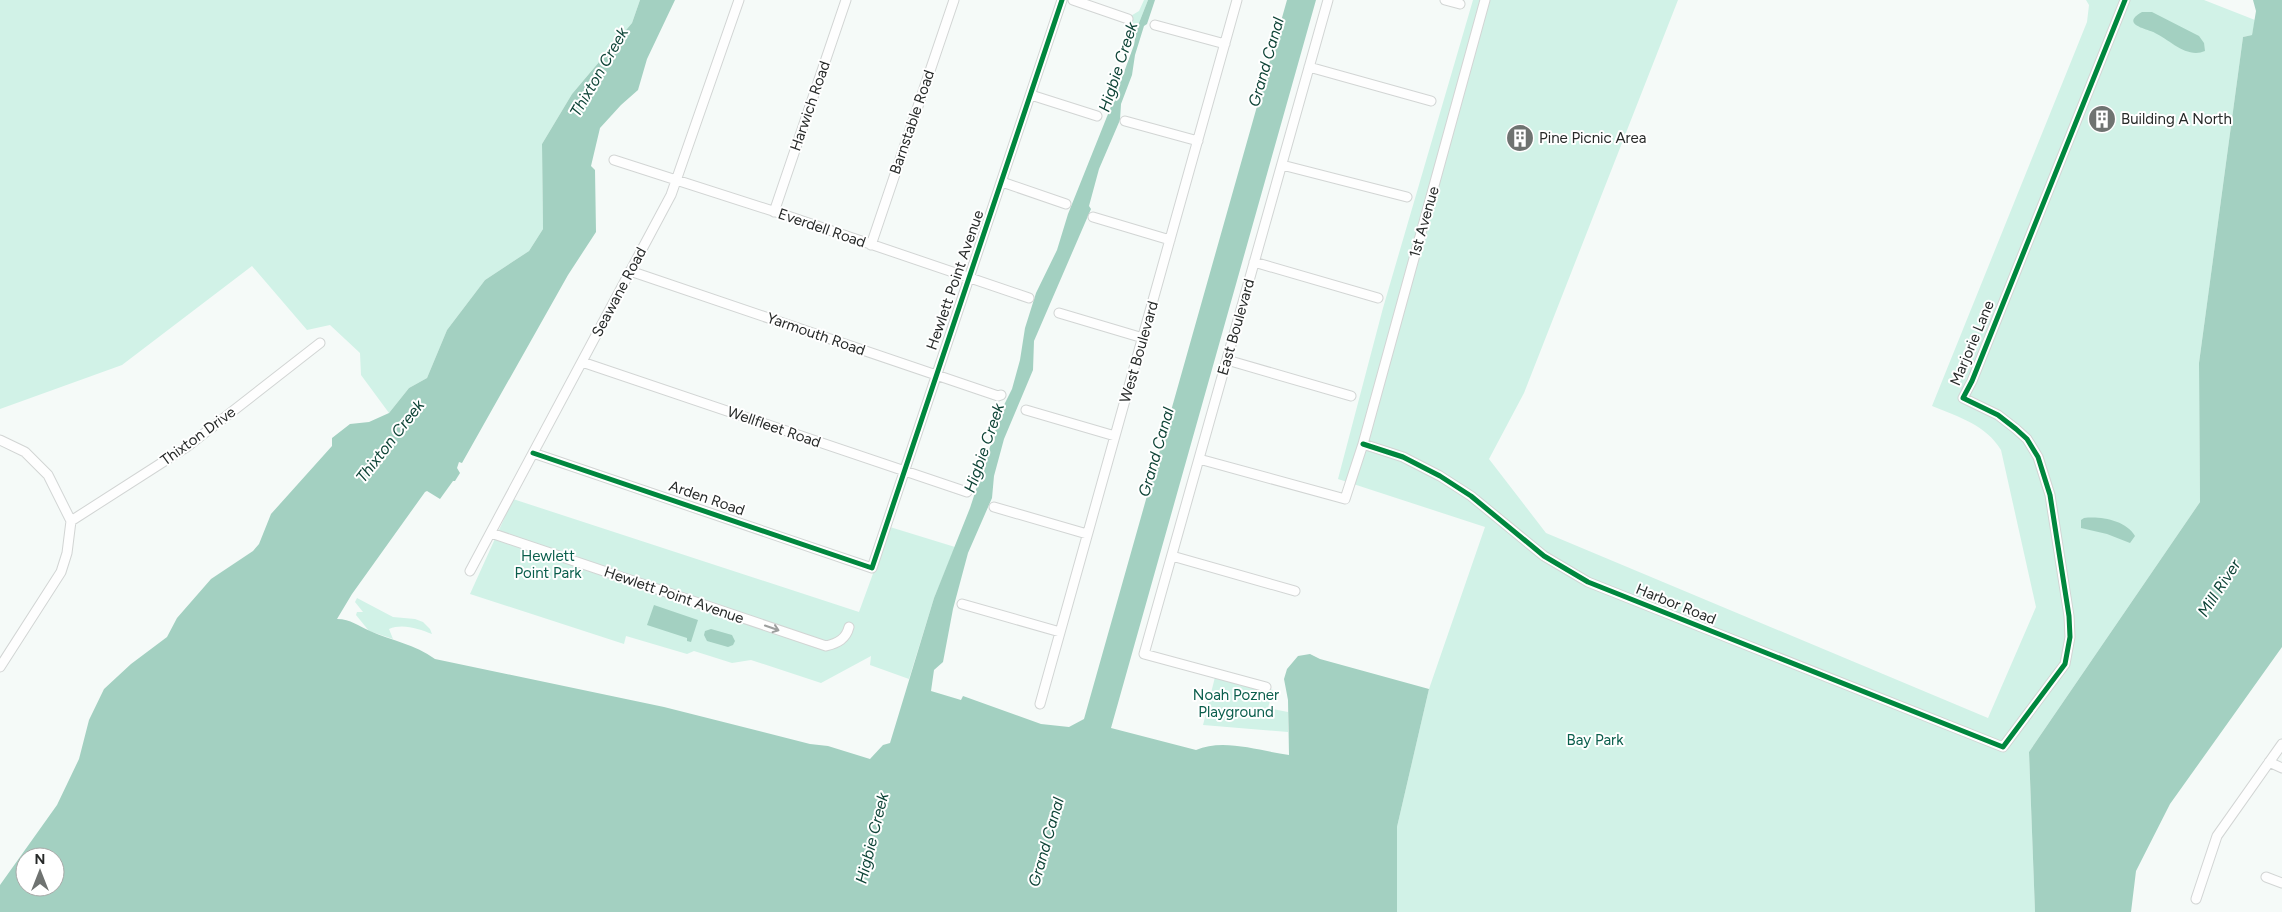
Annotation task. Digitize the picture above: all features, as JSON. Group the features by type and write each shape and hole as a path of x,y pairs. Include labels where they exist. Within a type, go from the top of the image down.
{"street":[{"name":"Seawane Road","path":"470,571 671,195 739,0"},
{"name":"Harwich Road","path":"774,212 846,0"},
{"name":"Barnstable Road","path":"871,245 954,0"},
{"name":"Hewlett Point Avenue","path":"872,568 1062,0"},
{"path":"1073,0 1128,19"},
{"name":"West Boulevard","path":"1040,704 1237,0"},
{"name":"East Boulevard","path":"1266,687 1144,654 1328,0"},
{"path":"1445,0 1460,4"},
{"name":"1st Avenue","path":"1199,459 1345,499 1363,444 1485,0"},
{"name":"Marjorie Lane","path":"2003,747 2065,664 2070,637 2068,616 2050,495 2038,457 2027,439 2016,429 1998,415 1963,398 1972,380 2125,0"},
{"path":"1155,25 1225,44"},
{"path":"1309,67 1431,101"},
{"path":"1031,95 1097,116"},
{"path":"1125,121 1198,141"},
{"name":"Everdell Road","path":"614,160 676,179 1029,298"},
{"path":"1282,165 1407,197"},
{"path":"1002,182 1066,204"},
{"path":"1093,217 1170,240"},
{"path":"1254,262 1378,298"},
{"name":"Yarmouth Road","path":"630,271 998,396 1001,395"},
{"path":"1059,313 1143,338"},
{"name":"Thixton Drive","path":"71,521 188,446 320,344"},
{"path":"1227,360 1351,396"},
{"name":"Wellfleet Road","path":"582,362 967,492"},
{"path":"1026,410 1115,436"},
{"path":"0,440 25,452 48,475 71,521 67,553 61,572 0,667"},
{"name":"Harbor Road","path":"1363,444 1403,457 1440,476 1471,496 1544,556 1588,582 2003,747"},
{"name":"Arden Road","path":"533,453 872,568"},
{"path":"994,507 1087,534"},
{"name":"Hewlett Point Avenue","path":"491,533 826,646 837,643 847,634 849,627"},
{"path":"1172,556 1295,591"},
{"path":"962,604 1060,632"},
{"path":"2196,899 2217,836 2282,744"},
{"path":"2269,762 2282,768"},
{"path":"2266,877 2282,883"}],"green space":[{"path":"0,0 640,0 632,23 572,94 542,144 543,229 529,251 485,280 447,330 427,378 409,388 389,413 361,375 360,353 330,325 307,330 252,266 122,365 0,409"},
{"path":"1144,0 1148,0 1134,41 1129,17 1139,11"},
{"name":"Bay Park","path":"1473,0 1678,0 1524,393 1489,459 1546,533 1988,718 2036,607 2001,450 1995,441 1980,428 1962,418 1932,406 2087,22 2089,5 2086,0 2204,0 2255,20 2252,35 2243,37 2199,363 2200,502 2029,752 2035,912 1397,912 1397,827 1429,689 1485,527 1338,479 1383,308"},
{"name":"Hewlett Point Park","path":"513,499 859,612 890,527 955,547 934,598 909,679 870,665 871,656 821,683 751,660 732,663 694,651 687,654 626,636 624,644 470,594"},
{"path":"357,598 393,617 415,619 423,622 432,634 416,629 394,627 389,629 393,639 369,631 356,615 357,612 363,612 355,602"},
{"name":"Noah Pozner Playground","path":"1216,673 1273,690 1268,708 1288,712 1288,732 1203,725"}],"water":[{"path":"640,0 675,0 647,59 638,90 600,128 591,166 595,170 596,232 568,275 462,463 459,462 457,468 460,473 455,481 453,481 440,499 427,491 425,492 352,594 337,619 350,621 411,646 435,659 664,707 810,744 828,746 870,759 883,745 890,743 934,598 970,508 1003,407 1012,389 1020,360 1025,328 1036,293 1057,250 1068,214 1134,45 1137,28 1148,0 1155,0 1135,55 1132,75 1121,104 1120,120 1099,169 1089,206 1091,209 1034,341 1033,370 1004,439 994,476 992,498 968,553 953,609 943,662 934,670 931,691 961,700 963,696 1041,724 1069,727 1084,719 1287,0 1316,0 1111,728 1196,750 1218,745 1230,745 1289,755 1288,700 1284,679 1287,669 1298,656 1310,654 1320,659 1429,689 1397,827 1397,912 0,912 0,885 15,864 15,897 65,897 65,847 27,847 57,805 79,759 89,720 104,689 131,664 167,637 177,618 211,579 253,551 259,544 271,514 332,446 332,438 350,424 369,422 389,413 409,388 427,378 447,330 485,280 529,251 543,229 542,144 572,94 632,23"},
{"name":"Mill River","path":"2253,0 2282,0 2282,647 2170,804 2136,871 2131,912 2035,912 2029,752 2200,502 2199,363 2243,37 2252,35 2256,11"},
{"path":"2142,12 2152,12 2199,36 2204,43 2205,51 2192,53 2185,51 2155,33 2137,26 2133,20"},
{"path":"2084,518 2112,520 2125,526 2135,536 2130,543 2107,534 2081,528 2081,520"},
{"path":"654,605 698,620 691,642 687,641 687,638 647,625"},
{"path":"711,629 732,635 735,641 733,645 728,647 707,641 704,635 705,631"}],"cycle path":[{"path":"533,453 872,568 1062,0"},
{"path":"1363,444 1403,457 1440,476 1471,496 1544,556 1588,582 2003,747 2065,664 2070,637 2069,616 2050,495 2038,457 2027,439 2016,429 1998,415 1963,398 1972,381 2125,0"}],"place":[{"name":"Building A North","path":"2102,119"},
{"name":"Pine Picnic Area","path":"1520,138"}],"water label":[{"name":"Grand Canal","path":"1266,62"},
{"name":"Higbie Creek","path":"1118,67"},
{"name":"Thixton Creek","path":"599,72"},
{"name":"Thixton Creek","path":"390,441"},
{"name":"Higbie Creek","path":"984,448"},
{"name":"Grand Canal","path":"1156,452"},
{"name":"Higbie Creek","path":"872,838"},
{"name":"Grand Canal","path":"1046,842"}]}
